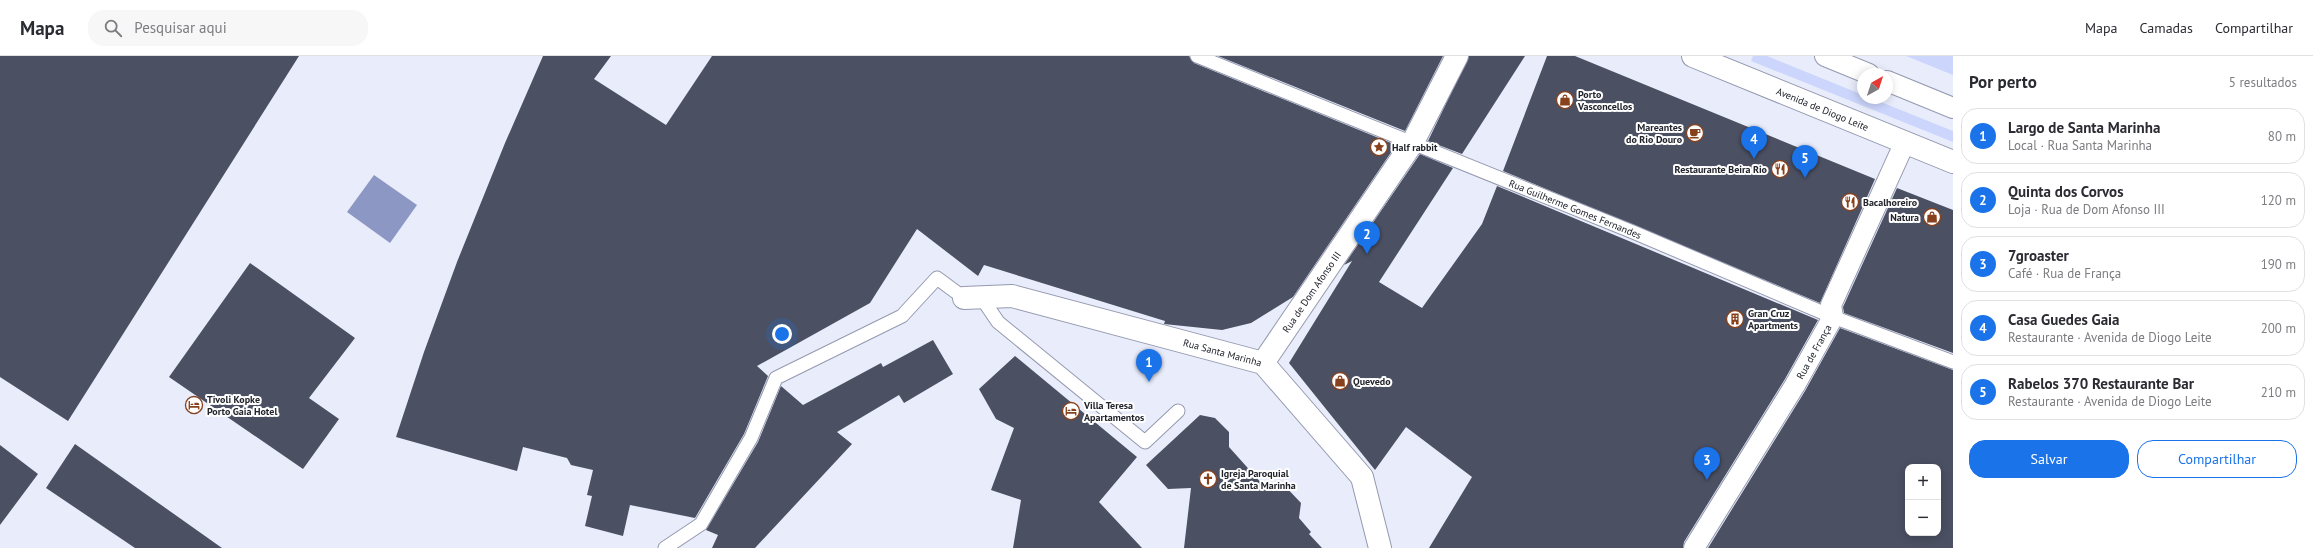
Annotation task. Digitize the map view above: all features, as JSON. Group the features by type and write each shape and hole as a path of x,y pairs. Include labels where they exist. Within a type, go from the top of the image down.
{"street":[{"name":"Rua de Dom Afonso III","path":"1263,363 1413,142 1457,56"},
{"name":"Avenida de Diogo Leite","path":"1693,56 1953,162"},
{"path":"1825,56 1857,69"},
{"path":"1893,83 1953,108"},
{"name":"Rua de França","path":"1694,548 1795,384 1832,317 1831,305 1905,142"},
{"name":"Rua Santa Marinha","path":"972,298 1012,296 1263,363 1362,476 1380,548"}],"lane":[{"name":"Rua Guilherme Gomes Fernandes","path":"1197,56 1633,232 1832,317 1953,362"},
{"path":"665,548 701,524 751,438 776,378 902,316 937,278 972,298 998,322 1145,442 1178,411"}],"shaded area":[{"path":"1753,56 1767,56 1857,93 1857,104 1751,61"},
{"path":"1906,56 1953,56 1953,75"},
{"path":"1858,104 1886,104 1953,131 1953,142"},
{"path":"374,175 417,205 390,243 347,212"}],"building":[{"path":"0,56 299,56 68,421 0,377"},
{"path":"543,56 611,56 594,79 666,125 712,56 1189,56 1194,63 1396,145 1293,297 1251,323 1222,330 1164,324 1165,321 984,265 978,276 917,229 870,303 757,366 768,376 744,434 695,518 630,505 623,536 585,526 592,496 587,495 593,470 571,465 567,458 523,447 517,471 396,437 424,352 457,262 505,143"},
{"path":"1218,56 1443,56 1405,131"},
{"path":"1469,56 1525,56 1462,154 1428,141"},
{"path":"1547,56 1575,56 1875,179 1820,303 1503,171"},
{"path":"1420,154 1453,168 1379,282 1422,308 1482,224 1497,186 1818,320 1785,379 1684,542 1683,548 1429,548 1472,477 1406,427 1375,470 1289,363 1352,261 1344,265"},
{"path":"1897,188 1953,210 1953,353 1844,313 1843,307"},
{"path":"250,263 355,338 309,398 339,419 303,469 169,377"},
{"path":"1840,328 1953,370 1953,548 1708,548 1805,391"},
{"path":"933,340 953,374 904,403 899,395 837,432 852,444 755,548 712,548 718,535 706,530 758,442 781,386 803,405 881,363 883,367"},
{"path":"1015,356 1137,457 1099,502 1142,548 1013,548 1021,500 991,490 1014,428 996,419 979,389"},
{"name":"Igreja Paroquial de Santa Marinha","path":"1200,415 1215,418 1229,432 1229,447 1263,485 1283,484 1301,503 1299,518 1311,532 1309,534 1322,548 1184,548 1191,488 1168,489 1146,465"},
{"path":"75,444 222,548 135,548 46,488"},
{"path":"0,445 38,474 0,525"}],"place":[{"name":"Porto Vasconcellos","path":"1565,100"},
{"name":"Mareantes do Rio Douro","path":"1695,133"},
{"name":"Half rabbit","path":"1379,147"},
{"name":"Casa Guedes Gaia","path":"1754,159"},
{"name":"Restaurante Beira Rio","path":"1780,169"},
{"name":"Rabelos 370 Restaurante Bar","path":"1805,178"},
{"name":"Bacalhoreiro","path":"1850,202"},
{"name":"Natura","path":"1932,217"},
{"name":"Quinta dos Corvos","path":"1367,254"},
{"name":"Gran Cruz Apartments","path":"1735,319"},
{"name":"Quevedo","path":"1340,381"},
{"name":"Largo de Santa Marinha","path":"1149,382"},
{"name":"Tivoli Kopke Porto Gaia Hotel","path":"194,405"},
{"name":"Villa Teresa Apartamentos","path":"1071,411"},
{"name":"Igreja Paroquial de Santa Marinha","path":"1208,479"},
{"name":"7groaster","path":"1707,480"}]}
